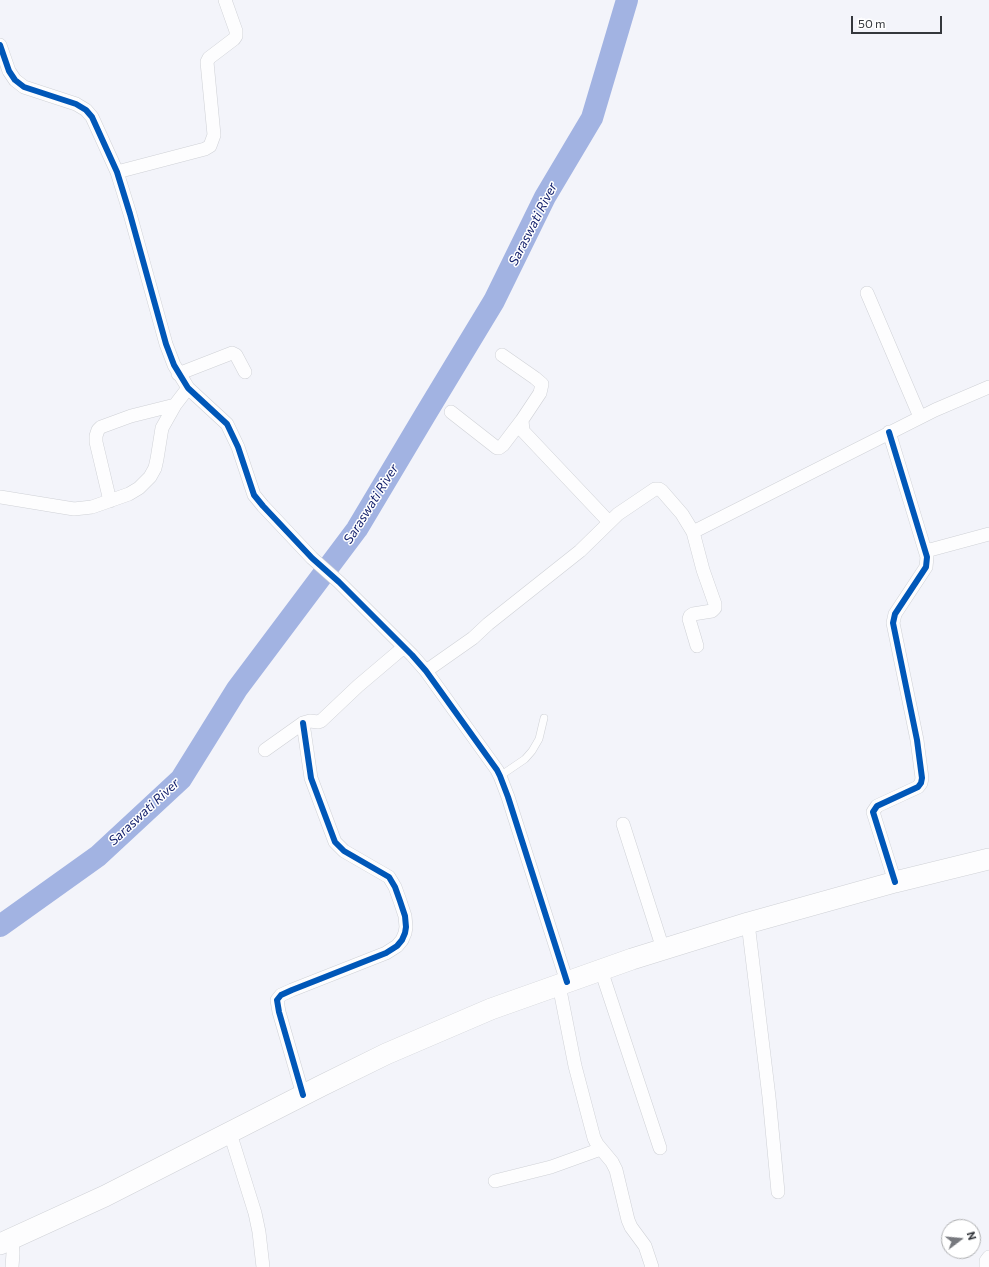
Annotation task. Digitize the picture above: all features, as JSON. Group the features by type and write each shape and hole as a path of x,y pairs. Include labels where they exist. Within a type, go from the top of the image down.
{"main road":[{"path":"6,1241 105,1196 386,1054 438,1030 491,1009 663,949 748,922 895,882 989,859"}],"street":[{"path":"117,172 205,149 210,146 214,135 207,62 209,58 236,36 236,31 225,0"},
{"path":"0,45 9,70 15,80 24,87 76,104 86,110 92,117 117,172 166,344 178,374 188,388 227,424 238,447 254,495 312,558 339,582 426,671 500,776 563,983 580,1089 594,1138 612,1162 616,1170 628,1220 631,1227 646,1246 652,1267"},
{"path":"867,293 920,417"},
{"path":"178,374 232,353 236,355 244,372"},
{"path":"450,412 497,448 503,445 540,393 542,384 502,355"},
{"path":"693,532 889,432 989,387"},
{"path":"0,497 74,509 110,501 134,491 150,477 155,468 162,428 175,405 188,388"},
{"path":"110,501 96,442 96,436 100,427 131,416 175,405"},
{"path":"522,420 523,431 529,439 610,522"},
{"path":"889,432 927,557 926,567 895,614 893,623 917,740 922,778 918,787 877,806 873,812 895,882"},
{"path":"426,671 473,638 488,624 580,551 610,522 655,489 662,490 682,514 693,532 703,570 715,604 715,608 712,611 693,614 690,616 689,619 697,646"},
{"path":"926,551 989,534"},
{"path":"265,750 303,723 310,721 321,721 358,686 404,647"},
{"path":"303,723 310,774 335,842 344,851 389,876 400,901 405,916 406,927 402,940 386,953 292,990 281,995 277,1000 279,1012 303,1095"},
{"path":"623,824 663,949"},
{"path":"748,922 769,1097 778,1192"},
{"path":"601,970 660,1148"},
{"path":"230,1133 255,1213 263,1267"},
{"path":"496,1181 551,1167 601,1149"},
{"path":"6,1241 13,1253 12,1267"},
{"path":"986,1267 986,1261 989,1257"}],"lane":[{"path":"500,776 525,759 532,751 539,739 544,718"}],"waterway":[{"name":"Saraswati River","path":"0,926 98,856 181,779 237,689 357,529 494,301 545,197 592,118 627,0"}],"cycle path":[{"path":"0,45 9,71 15,80 24,87 76,104 86,110 92,117 117,172 166,344 174,365 188,388 227,424 238,447 254,495 312,558 339,582 412,655 426,671 497,770 508,797 567,982"},
{"path":"889,432 927,557 926,567 895,614 893,623 917,740 922,778 921,783 918,787 877,806 873,812 895,882"},
{"path":"303,723 311,778 335,842 344,851 389,877 395,887 400,901 405,916 406,927 402,940 397,946 386,953 292,990 281,995 277,1000 279,1012 303,1095"}]}
